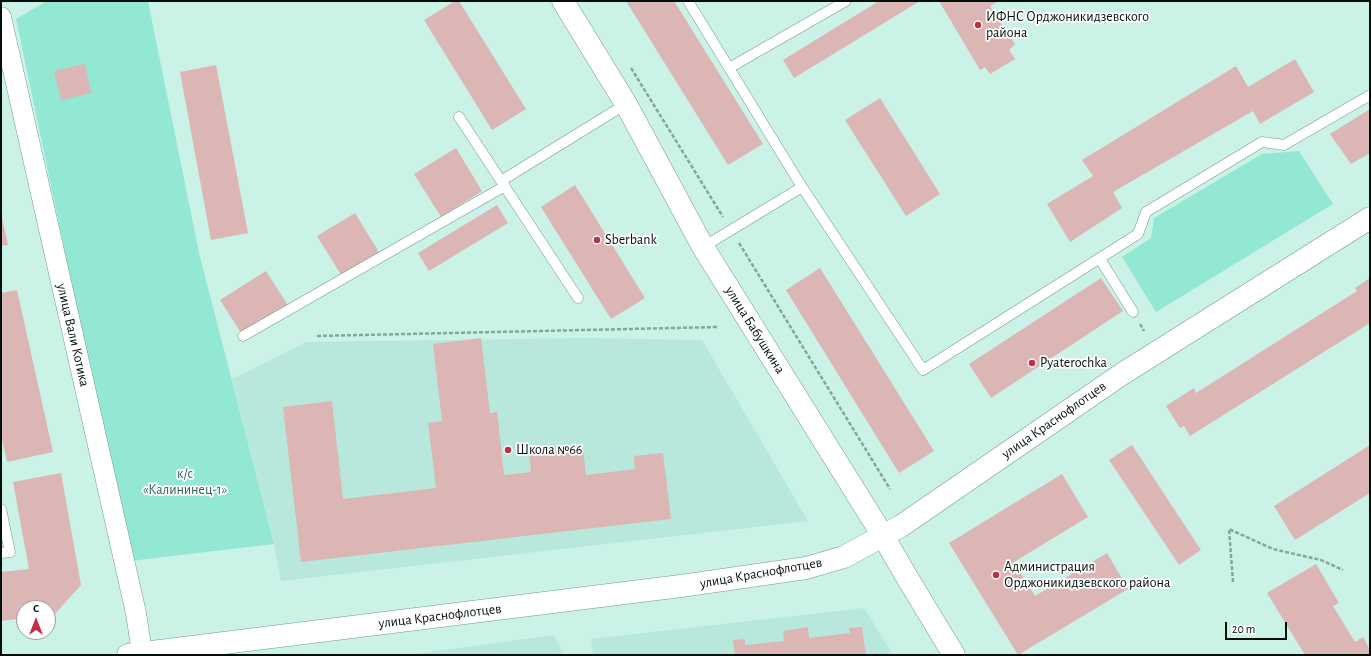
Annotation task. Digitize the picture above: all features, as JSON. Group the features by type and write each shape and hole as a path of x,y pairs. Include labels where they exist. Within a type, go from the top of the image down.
{"street":[{"name":"улица Бабушкина","path":"563,1 626,104 703,248 884,536 954,655"},
{"name":"улица Вали Котика","path":"1,17 134,605 135,654"},
{"name":"улица Краснофлотцев","path":"135,654 169,652 681,586 806,568 844,557 901,526 1122,374 1370,218"}],"lane":[{"path":"688,1 802,187 923,370 1138,234 1146,212 1262,142 1284,145 1370,94"},
{"path":"729,68 846,1"},
{"path":"243,336 503,184 626,104"},
{"path":"459,117 578,298"},
{"path":"703,248 802,187"},
{"path":"1100,259 1133,312"},
{"path":"1,509 10,552 1,553"}],"path":[{"path":"628,62 890,489"},
{"path":"317,336 718,327"},
{"path":"1233,582 1229,529 1273,549 1321,560 1342,570"}],"shaded area":[{"name":"Школа №66","path":"585,338 702,340 808,521 281,581 274,544 232,379 306,342"},
{"path":"864,608 893,655 593,655 591,639"},
{"path":"554,635 564,655 409,655"}],"green space":[{"name":"к/с «Калининец-1»","path":"47,1 148,1 199,253 274,544 130,561 16,19"},
{"path":"1299,151 1333,204 1156,312 1122,257 1151,238 1154,218 1262,154"}],"building":[{"path":"455,1 459,1 526,109 492,130 424,20"},
{"path":"626,1 674,1 763,144 728,165"},
{"path":"879,1 920,1 794,78 783,60"},
{"name":"ИФНС Орджоникидзевского района","path":"939,1 999,1 990,6 1015,44 1009,50 1015,59 990,74 985,67 980,70"},
{"path":"1295,59 1314,92 1260,124 1253,111 1113,192 1122,208 1070,242 1047,204 1093,176 1082,160 1236,66 1248,87"},
{"path":"85,64 91,93 61,100 54,71"},
{"path":"216,65 248,233 211,240 180,72"},
{"path":"880,98 940,194 906,216 845,120"},
{"path":"1370,109 1370,153 1351,164 1330,134"},
{"path":"456,148 482,191 441,217 414,174"},
{"path":"575,185 645,298 611,319 541,207"},
{"path":"497,205 508,223 429,271 418,253"},
{"path":"1,213 8,245 1,246"},
{"path":"355,213 380,254 343,278 317,236"},
{"path":"820,268 934,451 899,473 786,290"},
{"path":"266,271 291,310 245,339 220,300"},
{"path":"1101,278 1123,311 991,398 969,364"},
{"path":"1370,278 1370,323 1190,436 1184,426 1180,428 1166,406 1194,388 1196,393 1357,291 1355,288"},
{"path":"17,290 53,452 7,462 1,434 1,293"},
{"path":"481,338 490,413 497,412 504,475 531,472 529,454 583,448 586,475 635,469 634,456 663,453 671,519 301,562 283,407 332,401 343,499 436,488 428,423 442,421 433,344"},
{"path":"1132,445 1201,550 1179,565 1109,460"},
{"path":"1370,445 1370,493 1295,540 1274,506"},
{"path":"61,473 81,585 56,613 56,600 16,600 16,619 1,621 1,572 29,569 13,482"},
{"name":"Администрация Орджоникидзевского района","path":"1062,474 1088,517 1014,562 1035,596 1107,553 1128,589 1018,655 949,543"},
{"path":"1316,564 1339,603 1333,606 1355,642 1363,637 1370,650 1370,655 1305,655 1267,593"},
{"path":"808,627 809,638 850,633 849,628 862,627 866,655 735,655 733,640 745,639 745,645 784,641 783,631"}],"place":[{"name":"ИФНС Орджоникидзевского района","path":"978,25"},
{"name":"Sberbank","path":"597,240"},
{"name":"Pyaterochka","path":"1032,363"},
{"name":"Школа №66","path":"508,450"},
{"name":"Администрация Орджоникидзевского района","path":"996,575"}]}
